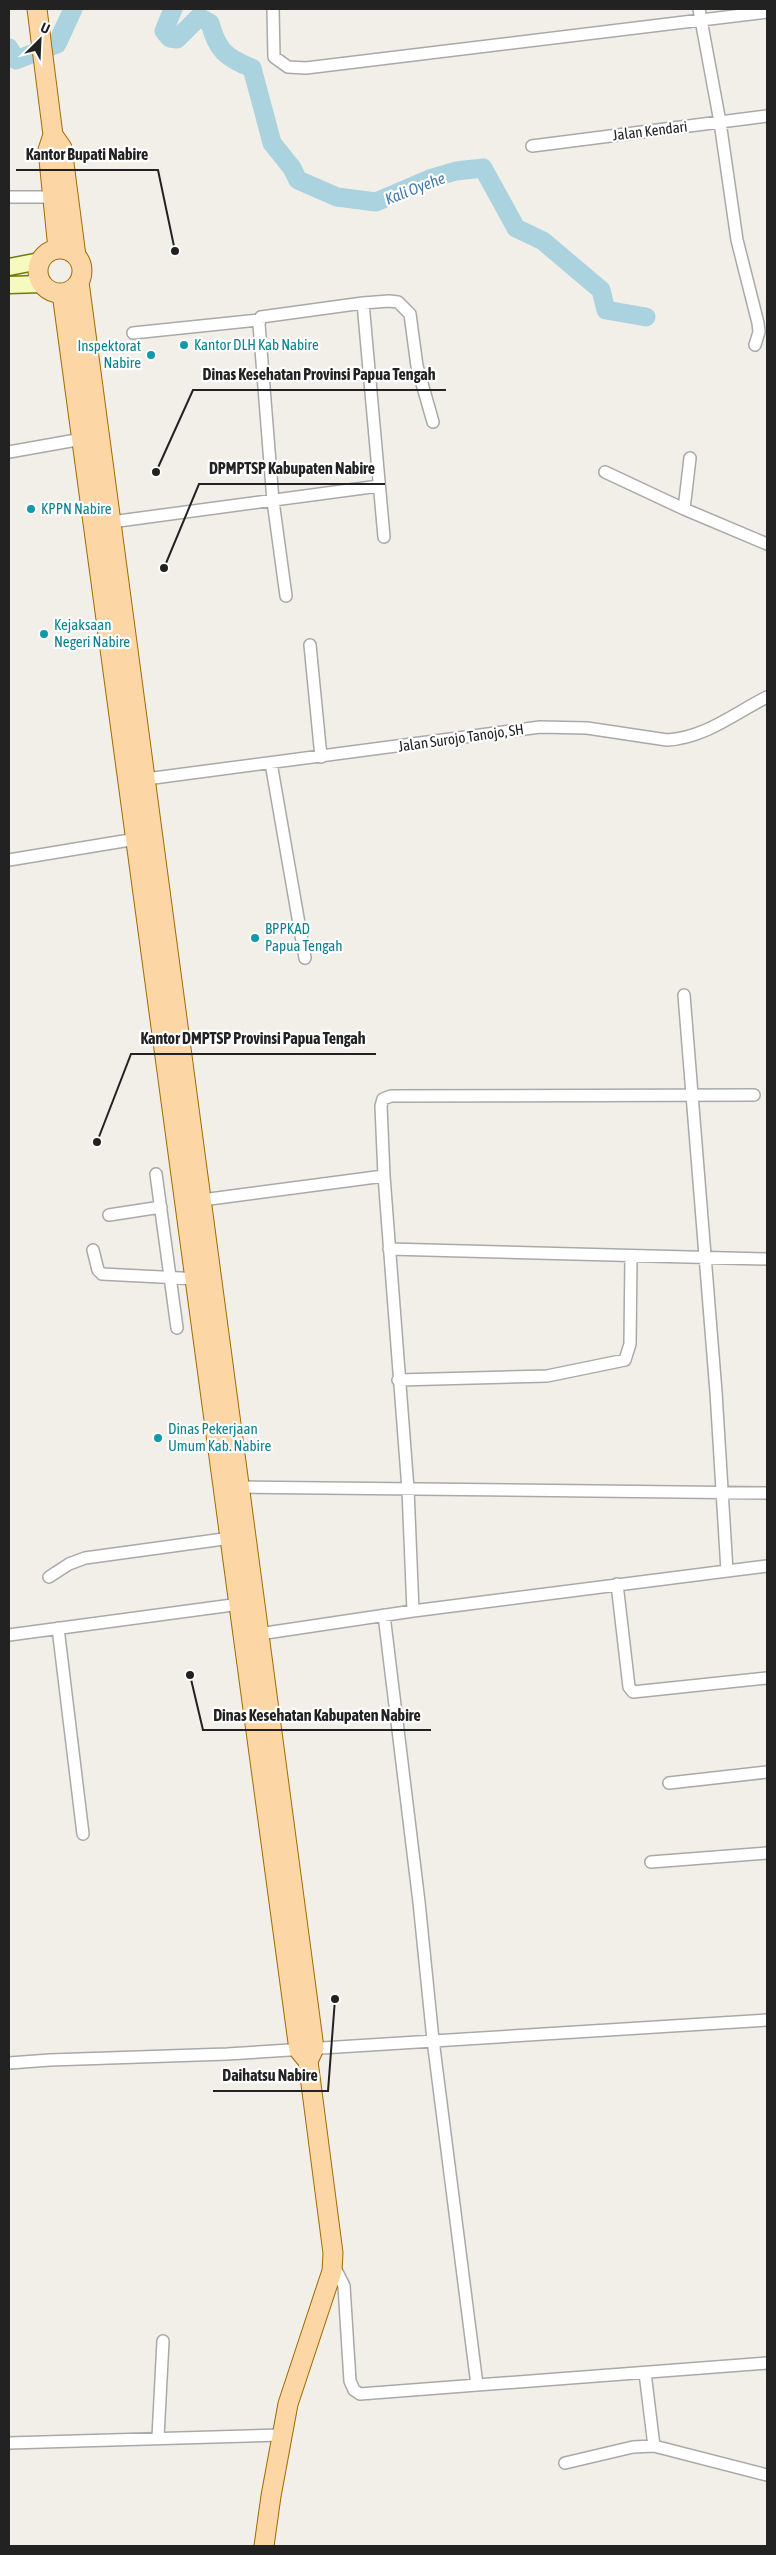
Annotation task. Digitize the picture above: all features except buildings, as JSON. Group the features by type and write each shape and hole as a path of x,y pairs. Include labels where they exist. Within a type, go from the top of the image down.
{"main road":[{"path":"37,9 53,135 48,150 58,248"},
{"path":"53,135 62,148 76,256 82,267 79,282 111,522 115,613 136,839 153,895 202,1200 204,1279 240,1487 333,2264 300,2362 281,2435 264,2546"},
{"path":"9,268 40,260 51,250 58,248 70,251 76,256"},
{"path":"40,260 37,269 42,284"},
{"path":"9,284 42,284 54,292 62,293 74,288 79,282"},
{"path":"62,293 82,439 146,779 153,895 204,1279 240,1604 307,2053"}],"street":[{"path":"273,9 274,57 288,67 306,68 415,57 701,14 767,12"},
{"path":"701,14 720,122 737,240 758,323 759,332 755,345"},
{"name":"Jalan Kendari","path":"532,146 767,116"},
{"path":"9,197 52,197"},
{"path":"133,333 259,320 268,314 363,303 398,302 410,314 417,366 433,422"},
{"path":"363,303 384,537"},
{"path":"259,320 273,501 286,596"},
{"path":"9,452 82,439"},
{"path":"684,509 690,458"},
{"path":"605,472 684,509 767,544"},
{"path":"111,522 378,486"},
{"path":"310,645 321,757"},
{"name":"Jalan Surojo Tanojo, SH","path":"146,779 553,726 587,728 667,740 682,739 704,732 763,699"},
{"path":"271,763 305,958"},
{"path":"9,860 136,839"},
{"path":"684,995 690,1094 724,1492 727,1571"},
{"path":"413,1611 408,1489 398,1380 384,1176 381,1106 385,1097 754,1095"},
{"path":"156,1174 177,1328"},
{"path":"202,1200 384,1176"},
{"path":"108,1215 161,1207"},
{"path":"389,1249 767,1259"},
{"path":"93,1250 98,1270 102,1274 204,1279"},
{"path":"398,1380 546,1376 625,1360 630,1344 631,1256"},
{"path":"240,1487 546,1492 767,1493"},
{"path":"49,1577 70,1564 85,1558 232,1538"},
{"path":"259,1634 413,1611 767,1566"},
{"path":"617,1584 629,1687 633,1692 767,1678"},
{"path":"9,1635 240,1604"},
{"path":"384,1615 419,1902 433,2040 477,2386"},
{"path":"58,1628 83,1834"},
{"path":"669,1784 767,1772"},
{"path":"651,1862 767,1853"},
{"path":"9,2063 307,2053 433,2040 767,2020"},
{"path":"333,2264 344,2286 350,2381 356,2392 367,2394 767,2363"},
{"path":"158,2437 163,2342"},
{"path":"645,2373 654,2446"},
{"path":"9,2443 158,2437 281,2435"},
{"path":"565,2464 633,2447 654,2446 767,2475"}],"waterway":[{"name":"Kali Oyehe","path":"9,48 16,60 57,44 73,9"},
{"name":"Kali Oyehe","path":"173,9 164,31 170,38 177,39 199,17 210,23 216,40 224,52 235,61 252,68 272,143 292,168 298,180 337,197 376,202 432,178 456,171 483,168 516,228 543,241 601,290 606,310 646,317"}],"place":[{"name":"Kantor Bupati Nabire","path":"175,251"},
{"name":"Kantor DLH Kab Nabire","path":"184,345"},
{"name":"Inspektorat Nabire","path":"151,355"},
{"name":"Dinas Kesehatan Provinsi Papua Tengah","path":"156,472"},
{"name":"KPPN Nabire","path":"31,509"},
{"name":"DPMPTSP Kabupaten Nabire","path":"164,568"},
{"name":"Kejaksaan Negeri Nabire","path":"44,634"},
{"name":"BPPKAD Papua Tengah","path":"255,938"},
{"name":"Kantor DMPTSP Provinsi Papua Tengah","path":"97,1142"},
{"name":"Dinas Pekerjaan Umum Kab. Nabire","path":"158,1438"},
{"name":"Dinas Kesehatan Kabupaten Nabire","path":"190,1675"},
{"name":"Daihatsu Nabire","path":"335,1999"}]}
